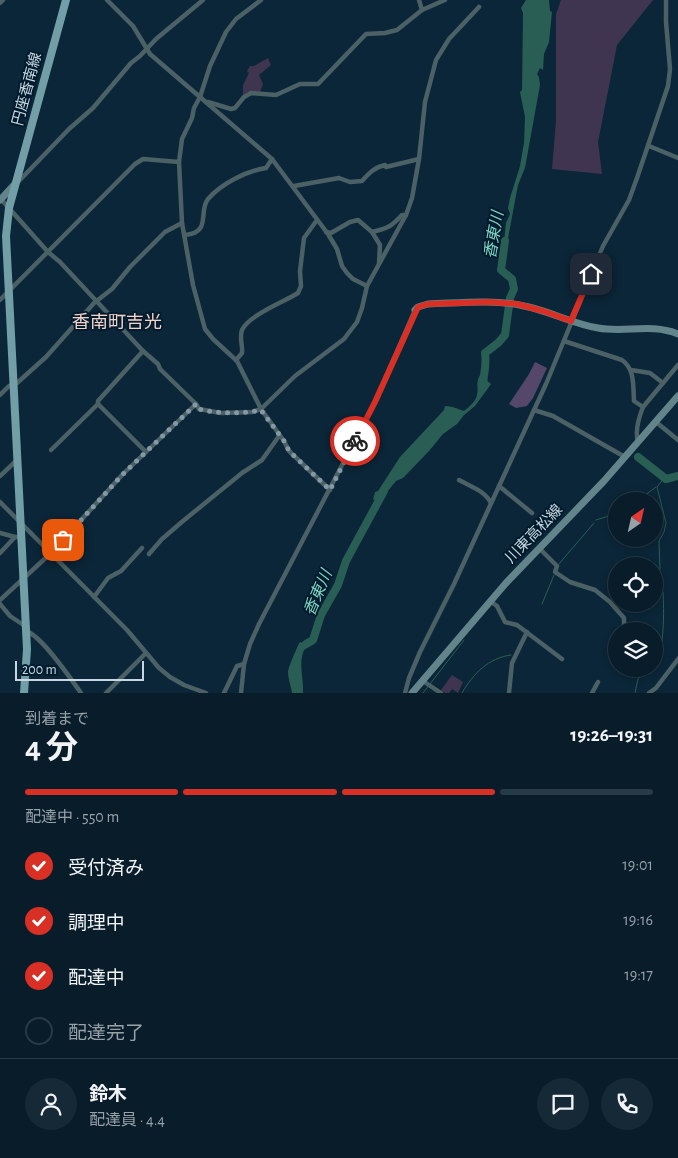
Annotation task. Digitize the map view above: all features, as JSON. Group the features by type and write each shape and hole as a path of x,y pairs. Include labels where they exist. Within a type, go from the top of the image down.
{"main road":[{"name":"円座香南線","path":"24,693 26,629 18,537 20,522 6,236 9,208 66,0"},
{"path":"0,199 16,184"},
{"path":"415,310 422,305 489,302 526,306 599,328 614,330 650,327 678,334"},
{"name":"川東高松線","path":"412,693 490,601 538,548 604,481 678,396"}],"street":[{"path":"107,0 133,26 150,54 272,159 294,186 326,232 337,249 342,266 347,273 353,279 367,286"},
{"path":"16,184 62,136 93,108 131,63 156,39 203,0"},
{"path":"261,0 236,19 226,32 210,66 202,99 194,108 192,118 182,139 179,162 182,223 193,285 205,329 236,360 261,410 284,441 289,451 296,460 330,490"},
{"path":"419,0 422,10"},
{"path":"202,99 231,109 235,108 244,97 251,93 276,95 300,84 318,84 363,36 371,33 385,34 398,30 422,10 445,0"},
{"path":"405,693 420,652 454,584 534,410 603,246 628,200 649,146 665,98 669,76 666,0"},
{"path":"0,199 48,252 60,262 199,409 216,412 252,412 261,410 295,376 344,339 356,322 362,308 367,286 406,215 412,198 419,159 425,102 436,60 449,39 479,7"},
{"path":"649,146 678,158"},
{"path":"0,300 82,215 138,161 143,159 179,162"},
{"path":"185,235 195,233 201,225 207,200 236,178 249,172 266,168 272,159"},
{"path":"294,186 339,178 350,182 362,181 374,169 381,166 404,164 419,159"},
{"path":"372,232 388,228 402,214 406,215"},
{"path":"236,360 242,354 241,334 245,326 258,315 298,293 301,286 300,271 304,238 317,220"},
{"path":"326,232 335,232 350,222 358,220 372,232 380,245 378,266"},
{"path":"0,396 9,386 17,383 46,357 96,302 112,288 165,232 182,223"},
{"path":"241,693 244,664 259,624 375,402 415,310"},
{"path":"564,341 622,360 631,370 634,400 643,407"},
{"path":"51,450 98,404 100,397 143,351"},
{"path":"638,442 640,414 643,407 678,365"},
{"path":"631,370 650,373 663,383"},
{"path":"98,404 146,452"},
{"path":"0,600 51,553 123,474 196,404"},
{"path":"534,410 553,416 625,458"},
{"path":"656,422 678,440"},
{"path":"149,554 162,539 183,521 242,473 262,460 279,436"},
{"path":"0,476 17,460"},
{"path":"459,480 483,493 491,503"},
{"path":"499,486 532,513"},
{"path":"0,502 127,630 159,668 184,685 206,693"},
{"path":"0,533 18,537"},
{"path":"0,553 18,537"},
{"path":"94,597 108,578 121,571 142,548"},
{"path":"538,548 557,566 555,572 562,578 595,590 610,602 624,618 624,622"},
{"path":"490,601 497,606 505,622 516,625 527,632 562,659"},
{"path":"0,604 10,616 47,648 81,693"},
{"path":"509,693 512,664 527,632"},
{"path":"106,693 146,653"},
{"path":"649,693 656,688 678,658"},
{"path":"224,693 237,666 244,664"},
{"path":"423,681 441,693"},
{"path":"592,693 598,682"}],"shaded area":[{"path":"526,0 549,0 550,11 552,12 549,42 544,54 543,70 540,68 537,74 540,85 525,168 518,185 506,249 501,251 506,223 510,214 508,208 510,198 520,166 524,143 525,117 520,92 522,90 523,13 521,8"},
{"path":"561,0 653,0 617,45 598,142 602,174 552,169 556,121 556,14"},
{"path":"268,58 271,65 259,75 263,84 260,92 248,92 243,95 243,85 250,66 254,66"},
{"path":"535,362 547,368 533,398 527,406 516,408 509,404"},
{"path":"480,375 491,384 475,406 457,424 443,434 403,478 396,481 382,498 373,500 375,492 378,491 400,457 444,410 445,406 464,411 472,404 477,395"},
{"path":"311,639 315,640 312,645 304,650 301,661 303,693 292,693 288,675 289,666 300,642 306,644"},
{"path":"452,675 463,682 458,693 452,689 449,693 445,693 441,690"}],"waterway":[{"name":"香東川","path":"483,388 486,362 485,353 505,335 510,298 514,289 512,279 501,270 505,241"},
{"path":"638,457 666,479 678,476"},
{"path":"663,630 663,592 657,588 655,583 660,569 659,541 666,523 657,487 665,477"},
{"path":"649,492 656,487"},
{"name":"香東川","path":"306,644 313,640 321,615 338,585 346,561 384,491"},
{"path":"596,520 608,516"},
{"path":"558,565 594,523"},
{"path":"542,604 554,575"},
{"path":"423,693 464,640"},
{"path":"462,693 476,673 488,663 511,655"},
{"path":"635,693 640,677"}],"way so far":[{"path":"63,540 123,474 196,404 199,409 210,412 252,412 261,410 296,460 330,490 355,441"}],"district":[{"name":"香南町吉光","path":"117,323"}],"route":[{"path":"355,441 386,379 415,310 418,307 428,304 489,302 517,304 554,314 571,321 591,274"}]}
